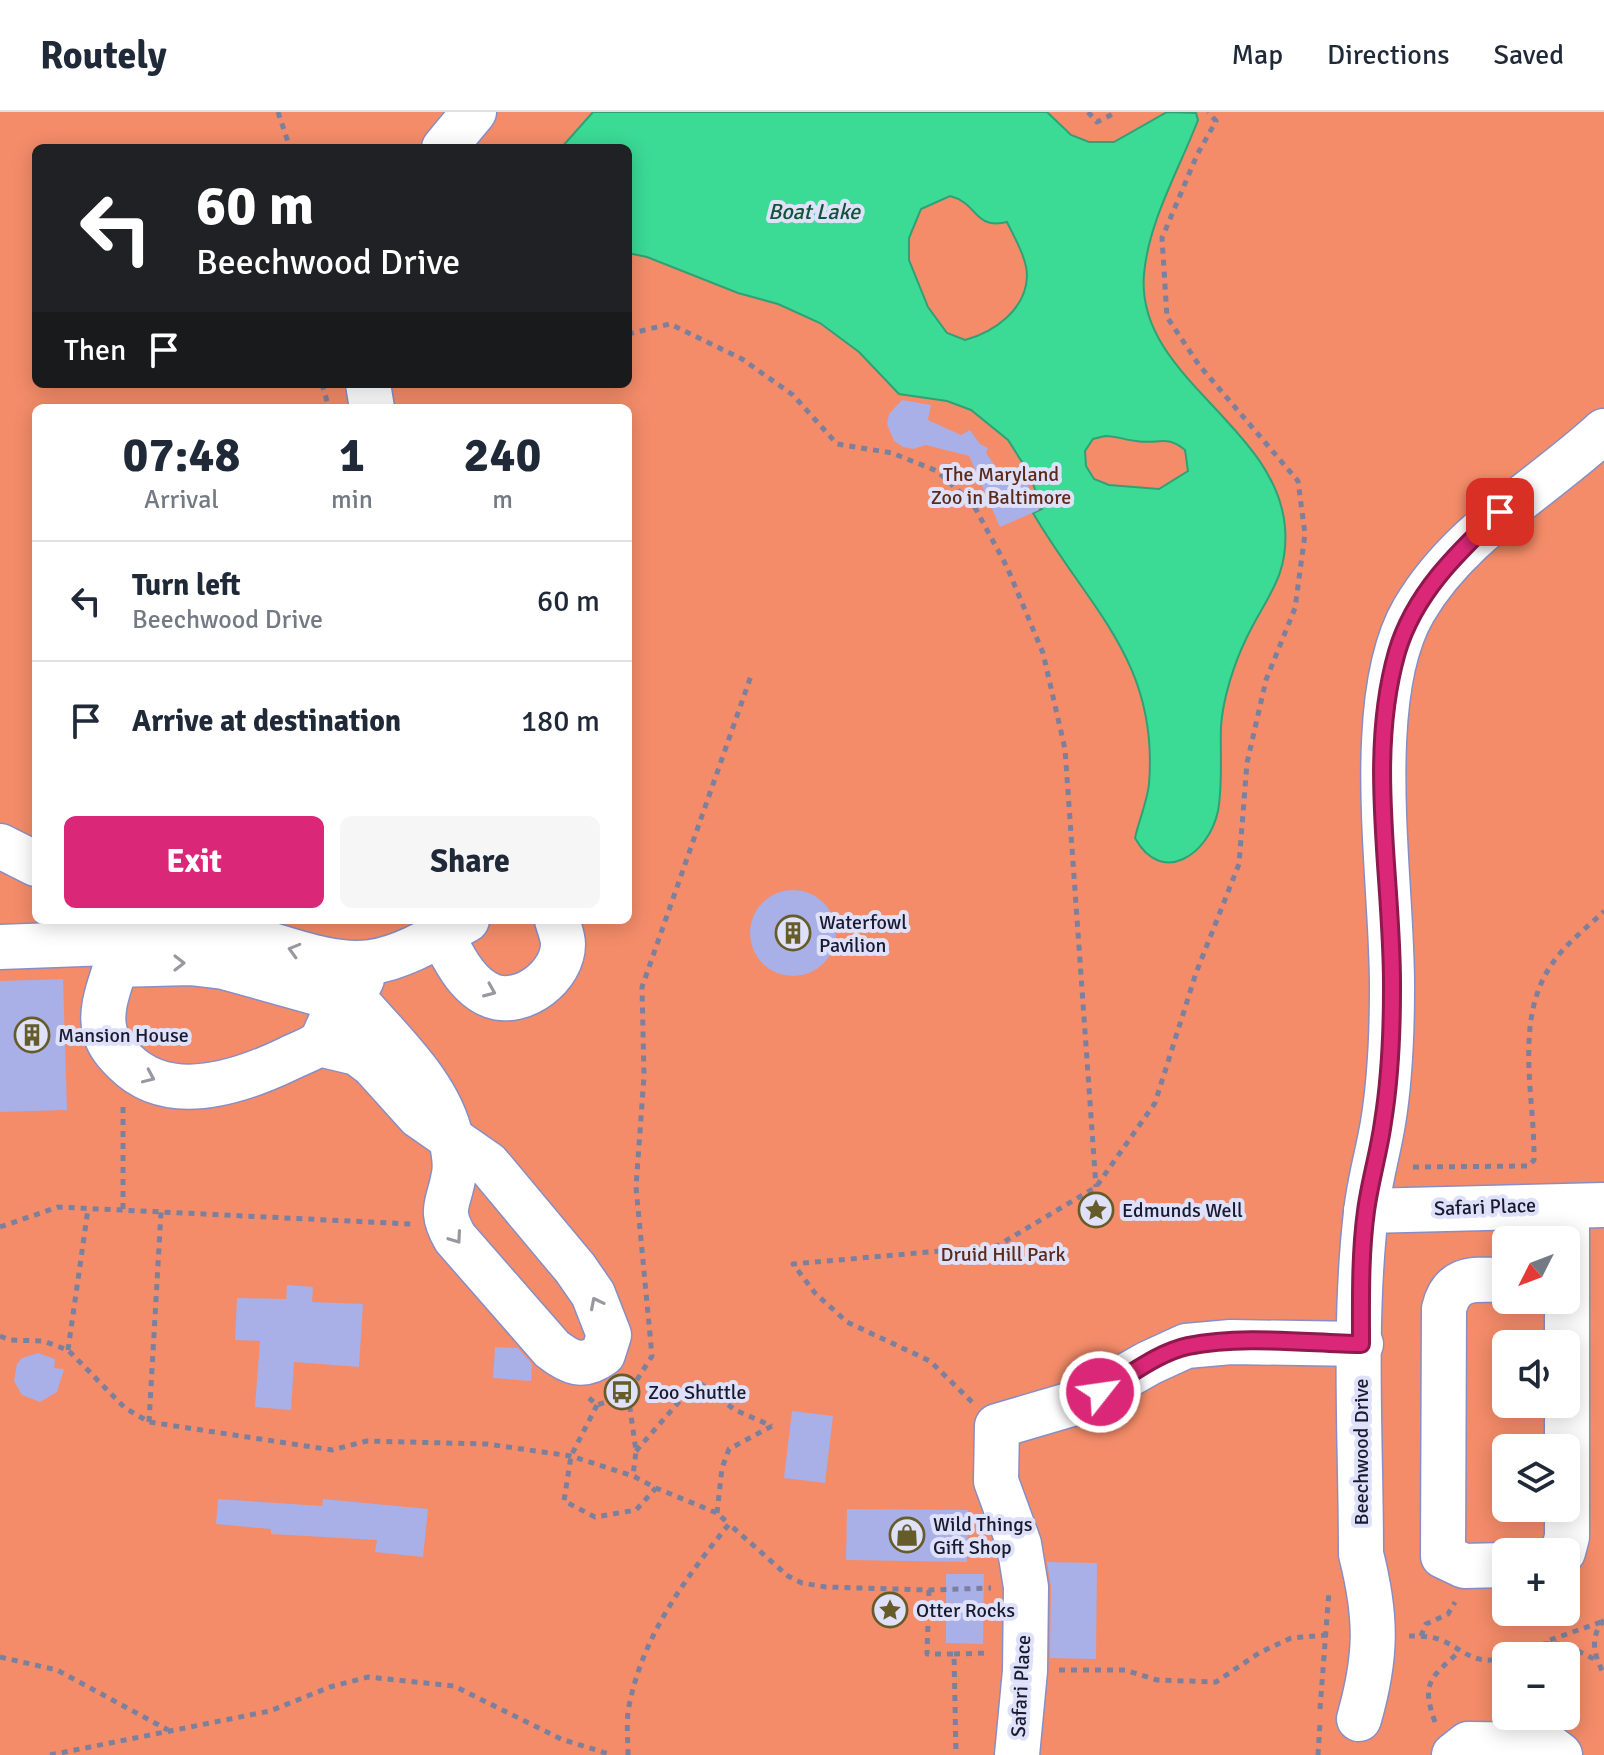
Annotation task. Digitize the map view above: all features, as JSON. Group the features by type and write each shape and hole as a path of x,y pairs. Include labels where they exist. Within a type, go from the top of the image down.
{"street":[{"path":"447,144 474,112"},
{"name":"Beechwood Drive","path":"1359,1737 1372,1676 1373,1635 1373,1598 1361,1554 1361,1344 1366,1211 1384,1119 1389,1069 1392,990 1384,738 1397,652 1413,611 1460,550 1500,512 1604,431"},
{"path":"0,846 32,862"},
{"path":"107,938 104,1031 113,1050 148,1079 173,1085 198,1086 227,1082 263,1070 319,1044 355,986 454,927 460,967 473,983 491,996 510,998 529,992 549,978 559,962 563,944 558,924"},
{"path":"0,947 209,929 335,960 439,1102 451,1138 455,1171 444,1205 448,1226 455,1238 552,1349 567,1361 580,1364 603,1354 609,1335 605,1320 575,1268 488,1164 451,1138 419,1116 373,1065 357,1053 319,1044"},
{"name":"Safari Place","path":"1366,1211 1585,1214"},
{"path":"1492,1280 1468,1281 1456,1285 1447,1294 1444,1309 1443,1556 1464,1566 1492,1565"},
{"path":"1566,1314 1567,1538"},
{"path":"997,1426 1082,1401 1186,1346 1231,1342 1361,1344"},
{"name":"Safari Place","path":"997,1426 996,1481 1019,1544 1026,1587 1025,1671 1017,1755"},
{"path":"1455,1754 1468,1744 1547,1745 1560,1755"}],"path":[{"path":"278,112 289,144"},
{"path":"1088,112 1097,122 1117,112"},
{"path":"997,1426 930,1361 847,1322 815,1293 793,1264 997,1246 1096,1187 1155,1103 1196,973 1239,864 1247,763 1266,680 1295,608 1305,534 1298,481 1199,365 1167,317 1162,238 1197,155 1216,121 1208,112"},
{"path":"632,333 670,324 742,359 793,395 837,444 892,453 937,471 973,504 1007,567 1043,653 1065,749 1096,1187"},
{"path":"656,1488 636,1510 595,1517 564,1501 571,1456 597,1405 628,1394 652,1356 636,1187 644,1076 642,987 752,673"},
{"path":"1409,1167 1529,1166 1534,1160 1529,1043 1536,999 1545,974 1557,957 1604,911"},
{"path":"123,1098 123,1210"},
{"path":"0,1227 58,1207 448,1226"},
{"path":"68,1350 88,1209"},
{"path":"149,1422 161,1212"},
{"path":"0,1336 10,1340 43,1341 68,1350 125,1408 149,1422 332,1450 367,1441 472,1444 571,1456 633,1476 717,1513 788,1576 802,1583 929,1590 1026,1587"},
{"path":"636,1451 697,1381 735,1410 772,1426 729,1449 722,1468 717,1513"},
{"path":"582,1393 597,1405"},
{"path":"628,1394 636,1451 633,1476"},
{"path":"628,1755 628,1708 647,1644 679,1589 729,1524"},
{"path":"929,1590 927,1654 954,1654 956,1755"},
{"path":"1545,1642 1602,1621"},
{"path":"1602,1621 1595,1632 1596,1660 1604,1674"},
{"path":"1025,1671 1125,1670 1157,1680 1216,1682 1259,1653 1291,1638 1332,1635"},
{"path":"1408,1636 1440,1640 1459,1652 1484,1661 1492,1660"},
{"path":"1550,1640 1596,1660"},
{"path":"1455,1754 1436,1723 1427,1690 1433,1676 1459,1652"},
{"path":"0,1657 57,1670 169,1730"},
{"path":"50,1755 270,1711 330,1687 368,1677 454,1686 561,1739 612,1755"}],"green space":[{"name":"Druid Hill Park","path":"0,112 1604,112 1604,1755 0,1755"}],"water":[{"name":"Boat Lake","path":"593,112 1047,112 1071,135 1089,142 1114,142 1167,112 1196,113 1198,120 1158,215 1147,254 1144,274 1147,310 1161,342 1182,372 1258,458 1276,491 1285,527 1285,545 1274,587 1246,639 1230,681 1221,726 1218,811 1213,827 1195,851 1171,862 1158,860 1146,853 1135,838 1149,784 1149,741 1143,703 1116,638 1033,513 1042,509 1029,473 1008,440 971,410 947,401 899,394 859,352 820,323 778,304 738,293 632,254 632,144 565,144","holes":["950,196 959,199 988,222 1007,222 1020,248 1027,276 1015,309 997,325 965,340 947,333 928,307 909,260 909,238 921,209","1113,437 1172,442 1185,450 1188,471 1159,489 1109,485 1094,479 1086,466 1085,451 1093,439"]}],"building":[{"path":"902,400 931,405 928,420 961,435 970,430 980,444 988,448 986,453 1012,489 1027,483 1039,510 1000,527 969,456 926,445 913,449 903,447 894,441 887,424 889,414"},
{"name":"Waterfowl Pavilion","path":"793,890 817,897 829,909 836,933 829,957 817,969 793,976 769,969 757,957 750,933 757,909 769,897"},
{"name":"Mansion House","path":"63,979 67,1110 0,1112 0,981"},
{"path":"287,1285 313,1287 312,1302 363,1304 359,1367 294,1362 291,1410 255,1407 260,1341 235,1340 237,1298 286,1299"},
{"path":"495,1347 518,1348 532,1364 531,1381 493,1378"},
{"path":"38,1353 55,1359 54,1368 64,1369 57,1392 40,1402 22,1395 14,1381 17,1364 22,1358"},
{"path":"792,1411 833,1416 825,1483 784,1478"},
{"path":"218,1499 322,1506 323,1499 428,1509 423,1557 375,1552 377,1540 271,1534 271,1529 216,1524"},
{"name":"Wild Things Gift Shop","path":"847,1509 968,1510 967,1562 846,1560"},
{"path":"1047,1562 1097,1563 1096,1659 1050,1658 1051,1587"},
{"path":"946,1574 984,1574 983,1644 946,1643"}],"place":[{"name":"Waterfowl Pavilion","path":"793,933"},
{"name":"Mansion House","path":"32,1035"},
{"name":"Edmunds Well","path":"1096,1210"},
{"name":"Zoo Shuttle","path":"622,1392"},
{"name":"Wild Things Gift Shop","path":"907,1535"},
{"name":"Otter Rocks","path":"890,1610"}],"route":[{"path":"1100,1392 1149,1363 1186,1346 1231,1342 1361,1344 1366,1211 1384,1119 1389,1069 1392,990 1384,738 1390,686 1397,652 1413,611 1460,550 1500,512"}],"park label":[{"name":"The Maryland Zoo in Baltimore","path":"1001,486"}]}
